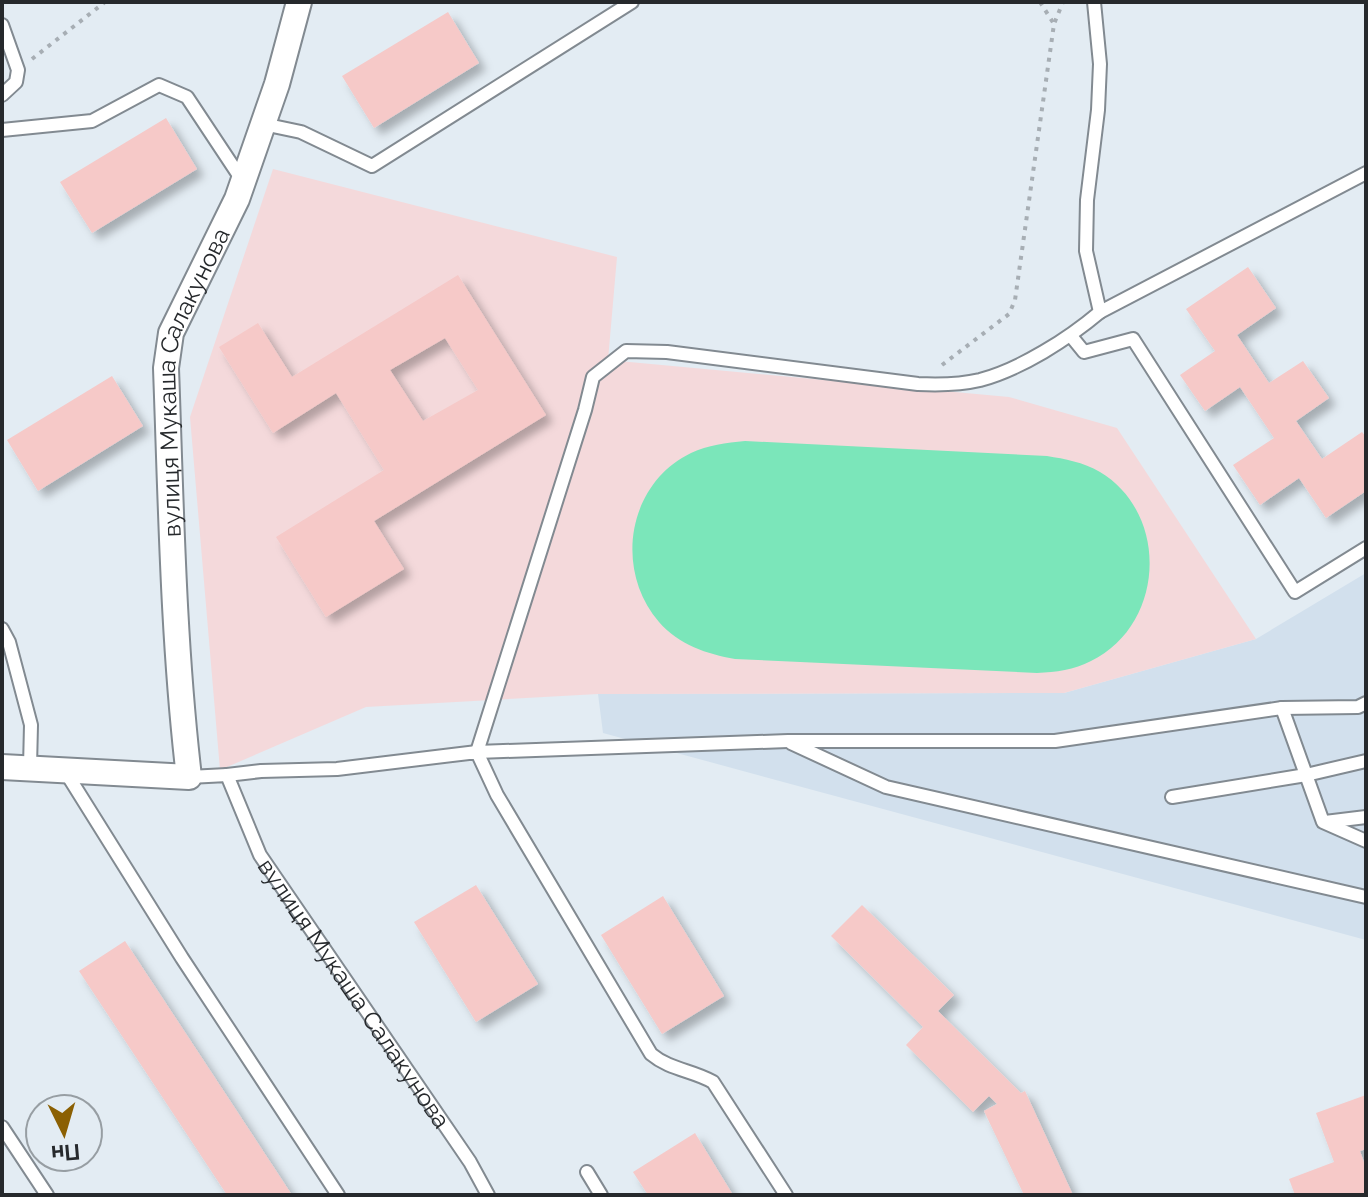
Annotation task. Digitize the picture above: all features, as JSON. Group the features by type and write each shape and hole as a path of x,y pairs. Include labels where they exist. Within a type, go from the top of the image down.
{"street":[{"name":"вулиця Мукаша Салакунова","path":"189,777 173,584 166,368 171,333 243,182 277,84 299,2"},
{"path":"2,767 189,777"}],"lane":[{"path":"263,124 301,132 372,166 632,2"},
{"path":"1094,2 1100,64 1087,200 1086,251 1100,312"},
{"path":"2,25 18,70 16,82 2,95"},
{"path":"2,130 92,121 159,85 187,97 243,182"},
{"path":"786,1195 713,1082 699,1074 664,1065 651,1054 497,795 477,752 581,425 593,377 626,351 667,352 918,384 949,385 982,380 1071,336 1100,312 1366,173"},
{"path":"1071,336 1084,352 1133,339 1295,592 1366,548"},
{"path":"2,629 9,642 31,725 30,767"},
{"path":"189,777 337,769 477,752 788,741 1055,741 1282,708 1358,707 1366,703"},
{"path":"1282,708 1323,822 1366,841"},
{"path":"788,741 886,787 1366,897"},
{"path":"1172,797 1306,775 1366,761"},
{"path":"65,771 182,958 338,1195"},
{"name":"вулиця Мукаша Салакунова","path":"227,775 260,855 470,1162 488,1195"},
{"path":"1323,822 1366,817"},
{"path":"2,1127 47,1195"},
{"path":"587,1172 601,1195"}],"path":[{"path":"18,70 105,2"},
{"path":"1040,2 1054,24"},
{"path":"918,384 1009,314 1015,300 1054,24 1063,2"}],"shaded area":[{"path":"273,169 617,257 608,360 1009,397 1117,428 1256,639 1064,693 598,694 366,707 220,770 190,417"},
{"path":"1366,573 1366,940 603,733 598,694 1064,693 1256,639"}],"green space":[{"path":"745,441 1047,456 1087,466 1100,472 1123,491 1139,514 1147,541 1150,569 1145,596 1133,622 1116,644 1085,664 1058,671 1037,673 735,659 704,651 675,637 659,622 645,601 636,578 632,554 634,530 641,506 653,485 669,467 697,450"}],"building":[{"path":"448,12 479,63 374,128 342,76"},
{"path":"166,118 197,169 92,233 60,182"},
{"path":"1248,267 1276,308 1237,335 1269,383 1303,361 1329,398 1296,421 1322,459 1362,432 1366,437 1366,491 1326,518 1299,478 1260,505 1233,465 1274,438 1240,387 1205,411 1180,375 1215,351 1186,309"},
{"path":"458,275 546,415 374,521 404,569 326,617 276,537 384,470 336,393 273,433 219,347 258,323 292,377","holes":["445,338 478,390 423,421 390,370"]},
{"path":"112,376 143,426 38,491 7,440"},
{"path":"476,885 538,984 476,1022 414,922"},
{"path":"663,896 724,996 662,1034 601,935"},
{"path":"862,905 954,995 938,1011 1021,1093 1025,1091 1073,1195 1024,1195 984,1111 997,1104 989,1096 973,1112 906,1045 923,1027 831,936"},
{"path":"125,941 292,1195 227,1195 79,971"},
{"path":"1366,1095 1366,1149 1360,1151 1366,1168 1366,1195 1295,1195 1289,1179 1334,1162 1316,1113"},
{"path":"695,1133 733,1195 648,1195 633,1172"}]}
